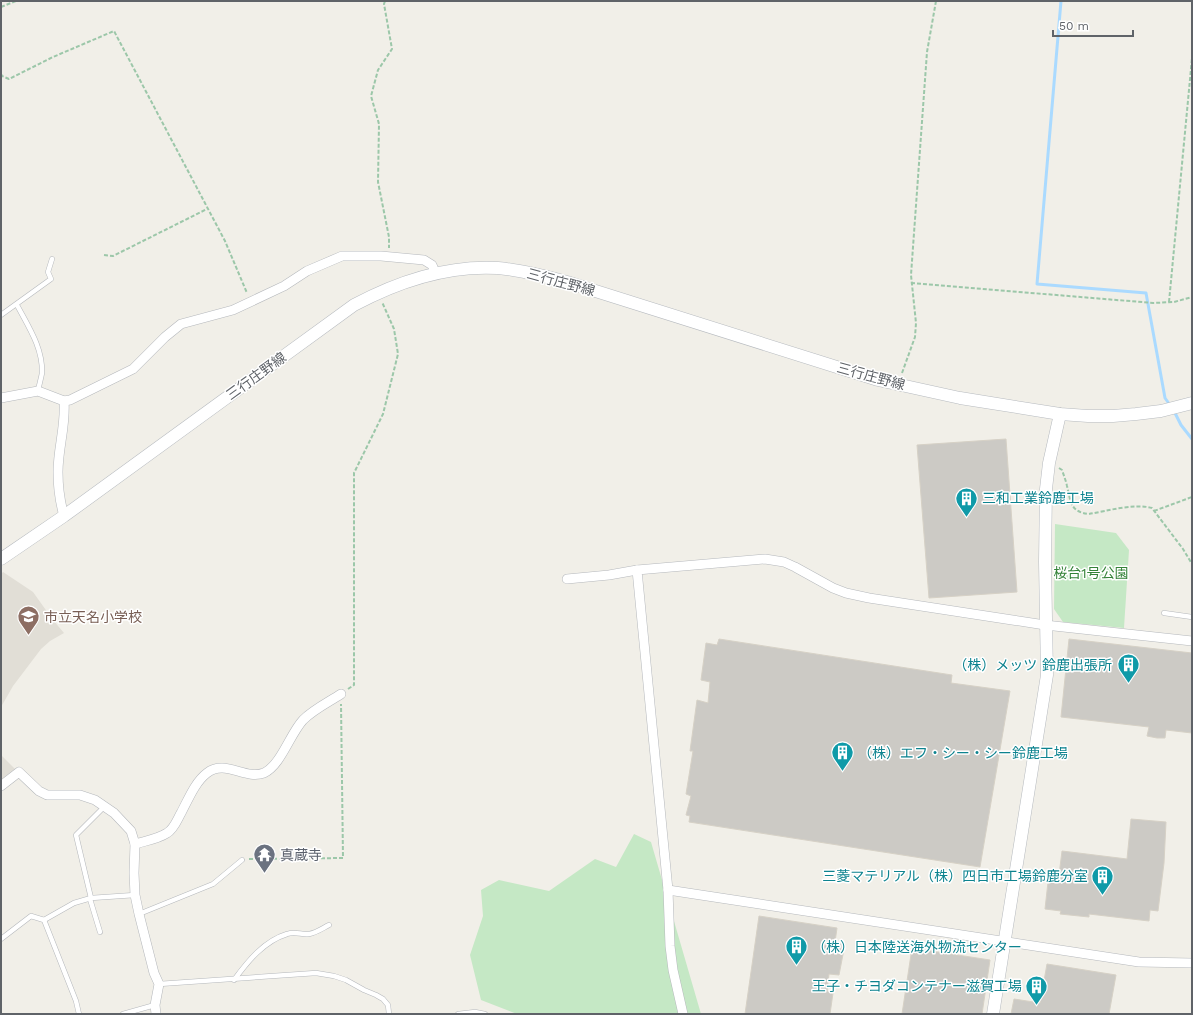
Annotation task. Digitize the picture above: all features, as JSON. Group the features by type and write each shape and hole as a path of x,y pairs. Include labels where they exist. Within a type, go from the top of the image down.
{"main road":[{"name":"三行庄野線","path":"1,559 64,516 342,313 365,299 396,285 436,274 497,268 567,282 878,380 960,398 1060,414 1113,416 1161,411 1192,403"},
{"path":"993,1014 1047,675 1045,625 1046,489 1049,463 1060,414"}],"street":[{"path":"1,398 38,391 64,401 70,400 133,369 172,330 181,324 233,310 284,286 307,271 342,256 389,257 424,260 432,265 436,274"},
{"path":"64,401 65,414 58,471 60,502 64,516"},
{"path":"567,579 609,575 637,570 765,559 784,562 833,588 846,593 869,598 1045,625 1192,641"},
{"path":"637,570 668,890 670,946 673,970 683,1014"},
{"path":"135,844 163,835 173,828 198,783 208,772 226,768 255,774 269,770 275,765 295,730 304,719 318,708 341,694"},
{"path":"1,786 19,772 39,791 47,795 80,795 95,800 114,813 126,825 134,837 135,844 135,895 150,959 159,984 156,1009"},
{"path":"668,890 1139,962 1192,963"}],"lane":[{"path":"1,315 51,280 48,272 52,259"},
{"path":"17,305 32,332 40,356 42,374 38,391"},
{"path":"1164,613 1192,617"},
{"path":"100,932 90,899 76,836 104,807"},
{"path":"139,914 194,890 202,889 213,884 242,860"},
{"path":"1,939 31,916 44,920 74,903 90,899 135,895"},
{"path":"44,920 76,1001 79,1014"},
{"path":"234,980 245,964 264,946 288,934 309,934 329,925"},
{"path":"159,984 234,980 316,973 346,980 383,999 388,1005 389,1014"},
{"path":"123,1014 156,1009"},
{"path":"458,1014 475,1012 485,1014"}],"path":[{"path":"1,7 16,1"},
{"path":"385,1 384,4 392,49 378,70 371,96 379,124 378,182 389,237 389,257"},
{"path":"898,384 915,337 916,323 911,275 927,52 936,1"},
{"path":"1,74 9,79 53,57 114,31 225,241 251,301"},
{"path":"1169,302 1192,58"},
{"path":"104,255 113,256 207,208"},
{"path":"911,283 1142,302 1174,302 1192,297"},
{"path":"242,860 343,858 341,694 354,685 354,473 383,414 398,354 394,329 379,293"},
{"path":"1049,463 1062,470 1071,504 1081,513 1089,514 1134,506 1145,506 1152,508 1184,549 1192,564"},
{"path":"1154,511 1192,497"}],"shaded area":[{"name":"市立天名小学校","path":"3,572 33,592 64,633 50,641 41,649 13,686 1,707 1,574"},
{"path":"1,755 16,770 1,782"}],"green space":[{"name":"桜台1号公園","path":"1055,524 1116,533 1129,550 1124,628 1063,622 1054,609"},
{"path":"634,834 651,842 701,1014 517,1014 481,1000 470,955 483,916 481,890 499,880 549,891 595,859 616,867"}],"building":[{"name":"三和工業鈴鹿工場","path":"1006,439 1017,592 929,598 917,445"},
{"name":"（株）エフ・シー・シー鈴鹿工場","path":"719,639 952,675 951,683 1010,691 980,867 689,822 690,816 686,815 691,796 686,794 693,751 690,751 697,700 708,703 710,682 701,680 706,643 717,645"},
{"name":"（株）メッツ 鈴鹿出張所","path":"1069,639 1192,653 1192,733 1166,730 1165,738 1157,738 1147,736 1149,727 1061,717"},
{"name":"三菱マテリアル（株）四日市工場鈴鹿分室","path":"1131,819 1166,822 1164,863 1158,911 1150,910 1149,921 1089,914 1089,917 1060,914 1061,911 1045,909 1048,882 1058,883 1062,851 1127,859"},
{"name":"（株）日本陸送海外物流センター","path":"759,916 837,928 835,942 845,944 839,975 829,974 827,991 833,993 830,1014 745,1014"},
{"path":"912,948 990,960 982,1014 902,1014"},
{"path":"1047,964 1116,975 1109,1014 1011,1014 1014,999 1040,1003"}],"waterway":[{"path":"1061,1 1037,284 1146,293 1165,398 1170,405"},
{"path":"1174,411 1181,425 1192,439"}],"place":[{"name":"三和工業鈴鹿工場","path":"967,518"},
{"name":"市立天名小学校","path":"29,636"},
{"name":"（株）メッツ 鈴鹿出張所","path":"1128,684"},
{"name":"（株）エフ・シー・シー鈴鹿工場","path":"843,772"},
{"name":"真蔵寺","path":"265,874"},
{"name":"三菱マテリアル（株）四日市工場鈴鹿分室","path":"1103,896"},
{"name":"（株）日本陸送海外物流センター","path":"796,966"},
{"name":"王子・チヨダコンテナー滋賀工場","path":"1037,1006"}]}
